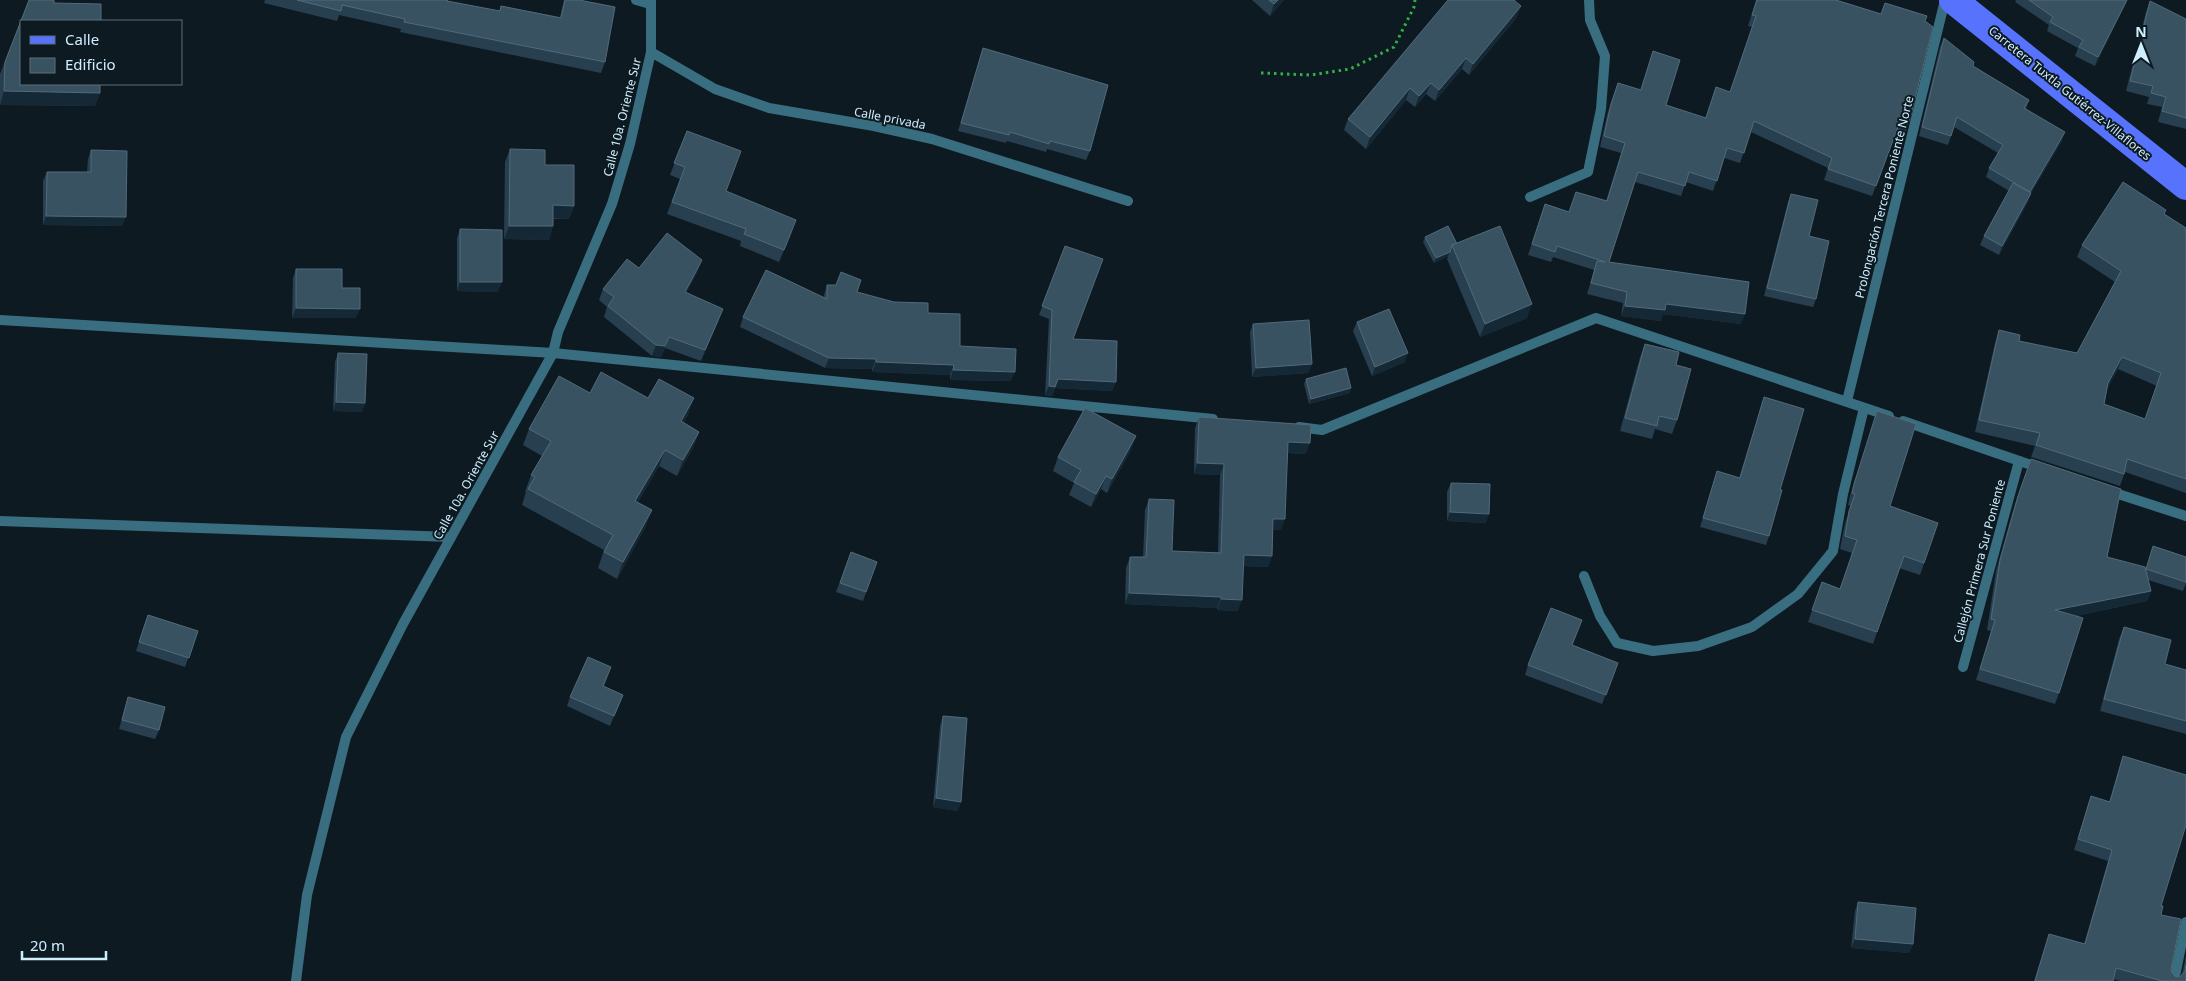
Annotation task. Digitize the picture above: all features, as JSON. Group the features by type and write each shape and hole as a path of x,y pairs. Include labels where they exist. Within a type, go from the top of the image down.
{"main road":[{"name":"Carretera Tuxtla Gutiérrez-Villaflores","path":"1953,0 2186,186"}],"street":[{"path":"636,0 651,2"},
{"path":"1530,197 1588,172 1601,109 1604,56 1590,20 1589,0"},
{"name":"Prolongación Tercera Poniente Norte","path":"1847,401 1945,0"},
{"name":"Calle 10a. Oriente Sur","path":"296,981 307,894 346,737 403,624 553,353 558,332 612,204 630,144 651,52 651,2"},
{"name":"Calle privada","path":"651,52 715,89 769,108 874,126 932,139 1128,201"},
{"path":"1292,427 1322,430 1596,318 1847,401 2047,470"},
{"path":"0,320 553,353 1223,420"},
{"path":"1584,576 1600,616 1617,643 1653,651 1698,646 1752,627 1798,594 1833,551 1843,494 1864,408"},
{"name":"Callejón Primera Sur Poniente","path":"1963,667 2019,461"},
{"path":"2102,488 2186,516"},
{"path":"0,521 451,537"},
{"path":"2174,981 2186,922"}],"path":[{"path":"1261,73 1311,75 1350,69 1394,47 1414,7 1415,0"}],"building":[{"path":"29,0 54,0 54,3 101,4 101,20 21,20"},
{"path":"297,0 448,0 500,11 501,6 561,18 565,0 579,0 615,7 605,62 404,22 405,19 342,5 341,11"},
{"path":"1269,0 1278,0 1274,4"},
{"path":"1448,0 1514,0 1521,6 1473,64 1466,58 1439,90 1431,83 1419,96 1410,88 1370,137 1348,119"},
{"path":"1757,0 1836,0 1881,14 1885,3 1927,16 1925,21 1933,27 1909,122 1901,119 1876,186 1828,169 1832,158 1754,121 1744,153 1727,148 1717,181 1689,172 1685,186 1638,172 1609,262 1749,282 1745,314 1666,304 1665,310 1625,306 1627,292 1591,283 1597,261 1605,262 1557,246 1555,252 1532,244 1545,204 1569,212 1576,192 1607,201 1625,143 1604,136 1611,104 1618,83 1641,90 1653,51 1680,60 1666,105 1706,118 1716,87 1730,92 1756,16 1752,15"},
{"path":"2029,0 2127,0 2098,57 2079,47 2083,40 2050,22 2053,17"},
{"path":"2150,1 2186,19 2186,118 2162,111 2166,97 2151,93 2153,86 2130,81"},
{"path":"20,23 20,85 100,85 100,93 4,91 5,62"},
{"path":"1944,38 1974,62 1973,66 2029,100 2024,108 2065,132 2030,192 1989,168 2003,145 1957,117 1951,136 1922,127"},
{"path":"983,48 1108,85 1090,151 1050,141 1049,144 1010,132 1009,135 961,123"},
{"path":"687,131 741,151 726,191 796,220 784,250 744,234 746,229 672,202 685,167 674,163"},
{"path":"510,149 545,150 545,165 574,165 574,206 553,205 553,226 509,226"},
{"path":"91,150 127,151 126,217 46,216 47,172 91,172"},
{"path":"2123,182 2166,210 2164,214 2186,228 2186,479 2127,459 2124,474 2036,445 2040,433 1979,420 1999,330 2020,335 2019,341 2077,353 2121,271 2082,245","holes":["2122,357 2161,373 2145,419 2104,404 2108,383"]},
{"path":"2013,183 2031,193 2002,246 1984,236"},
{"path":"1791,194 1818,200 1809,236 1829,241 1816,299 1767,288"},
{"path":"1448,226 1457,244 1452,245 1450,252 1436,258 1425,237"},
{"path":"1500,226 1532,304 1485,324 1452,245"},
{"path":"460,229 502,230 502,282 460,282"},
{"path":"667,233 702,260 685,292 723,309 705,350 669,337 665,346 656,345 608,306 614,297 603,289 627,259 639,268"},
{"path":"1065,246 1103,259 1073,339 1117,341 1116,382 1058,379 1055,387 1049,386 1052,310 1042,306"},
{"path":"296,269 342,269 342,288 360,288 360,309 296,308"},
{"path":"766,270 827,299 827,285 836,285 841,272 861,280 857,292 894,302 928,303 928,313 960,314 960,346 1016,349 1015,372 953,370 954,365 876,362 876,359 829,358 743,317"},
{"path":"1389,309 1408,353 1375,367 1357,322"},
{"path":"1309,320 1312,364 1256,368 1253,324"},
{"path":"1645,344 1679,352 1676,365 1691,369 1677,420 1659,416 1657,426 1625,418"},
{"path":"338,353 367,354 365,403 336,402"},
{"path":"1346,368 1351,388 1311,399 1306,379"},
{"path":"601,372 648,398 659,379 694,398 681,421 699,432 683,460 665,450 635,501 652,510 623,562 604,552 613,535 528,489 535,477 531,475 551,441 529,429 559,376 590,393"},
{"path":"1764,397 1804,409 1780,490 1782,490 1769,536 1703,518 1717,471 1740,478"},
{"path":"1085,408 1136,436 1112,479 1106,476 1096,494 1074,482 1081,470 1058,457"},
{"path":"1877,411 1916,424 1890,506 1938,523 1924,563 1904,556 1877,632 1812,610 1822,582 1840,589 1857,540 1845,536 1849,511 1855,494 1852,493 1854,484"},
{"path":"1199,417 1311,425 1310,443 1288,442 1285,519 1273,519 1272,556 1244,555 1242,600 1221,599 1221,597 1129,593 1130,557 1146,557 1149,499 1174,500 1172,551 1221,553 1224,464 1197,463"},
{"path":"2031,459 2121,489 2107,557 2145,567 2151,591 2055,610 2083,618 2059,693 1980,669 1995,620 1991,619 2000,560 2018,496"},
{"path":"1451,483 1490,484 1489,514 1450,512"},
{"path":"2153,546 2186,557 2186,582 2146,569"},
{"path":"851,552 877,562 866,592 840,583"},
{"path":"1551,608 1582,620 1572,645 1618,663 1606,695 1528,665"},
{"path":"148,615 198,631 189,658 139,642"},
{"path":"2124,627 2171,640 2165,664 2186,670 2186,721 2104,699"},
{"path":"588,657 611,667 603,686 623,695 614,716 570,697"},
{"path":"128,697 165,707 159,730 122,720"},
{"path":"943,716 967,718 961,802 936,798"},
{"path":"2123,756 2186,775 2186,825 2161,906 2163,906 2161,915 2181,919 2171,969 2176,977 2181,976 2185,971 2186,965 2186,981 2162,981 2116,968 2113,981 2035,981 2049,934 2085,944 2112,850 2078,839 2091,796 2110,802"},
{"path":"1858,902 1916,908 1913,944 1855,939"}]}
